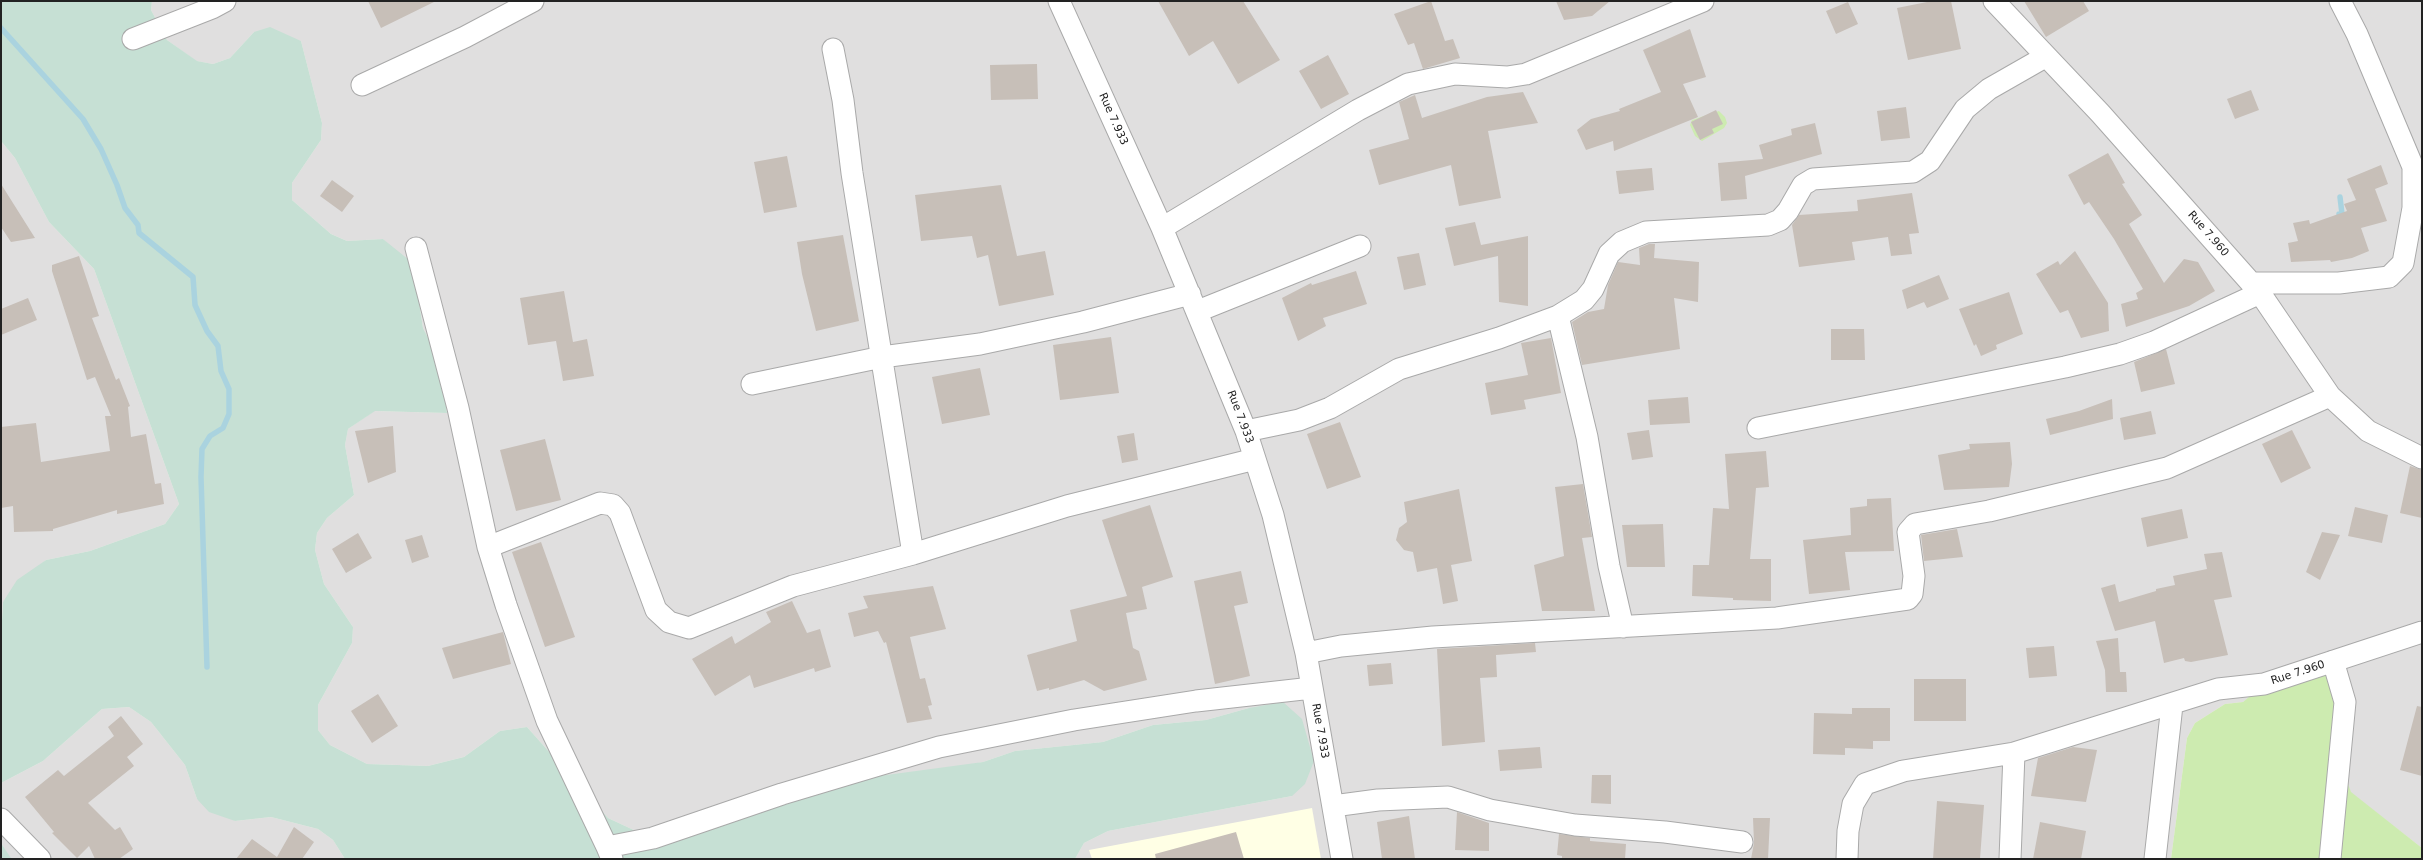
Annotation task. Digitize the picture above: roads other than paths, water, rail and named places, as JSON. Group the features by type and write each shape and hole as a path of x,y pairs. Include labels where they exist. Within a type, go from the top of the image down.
{"street":[{"path":"133,40 212,8 225,1"},
{"path":"362,85 465,37 533,1"},
{"name":"Rue 7.933","path":"1059,1 1162,228 1246,431 1255,458 1273,515 1306,653 1342,859"},
{"path":"1162,228 1358,110 1408,84 1455,74 1507,76 1526,74 1703,1"},
{"name":"Rue 7.960","path":"1994,1 2045,57 2105,119 2255,288 2330,396 2368,431 2422,458"},
{"path":"1758,428 2004,377 2065,367 2120,354 2154,342 2255,288 2339,283 2389,277 2403,263 2413,208 2417,164 2357,34 2340,1"},
{"path":"833,49 843,100 852,172 913,554"},
{"path":"1246,431 1299,420 1330,408 1399,370 1506,336 1558,316 1584,300 1593,289 1609,254 1622,242 1646,232 1768,225 1780,220 1788,211 1803,185 1813,179 1830,176 1887,175 1913,172 1930,161 1964,109 1989,89 2045,57"},
{"path":"752,384 882,357 980,344 1083,322 1194,303 1360,246"},
{"path":"416,248 458,408 488,547 547,721 609,853 782,794 939,747 1074,720 1196,701 1312,688"},
{"path":"1558,316 1587,437 1609,566 1623,627"},
{"path":"1306,653 1341,646 1433,637 1777,618 1908,599 1912,594 1914,576 1908,532 1915,524 1988,511 2167,468 2330,396"},
{"path":"488,547 600,503 613,505 620,513 656,610 669,622 690,628 793,586 913,554 1067,506 1255,458"},
{"name":"Rue 7.960","path":"1847,859 1848,831 1853,804 1865,784 1903,771 2014,753 2172,705 2218,689 2264,684 2422,632"},
{"path":"2330,859 2345,702 2333,661"},
{"path":"2155,859 2172,705"},
{"path":"2010,859 2014,753"},
{"path":"1333,806 1378,800 1448,797 1490,810 1575,825 1665,832 1742,842"},
{"path":"1,819 40,859"}],"waterway":[{"path":"1,28 83,119 101,149 117,185 125,208 138,225 139,233 193,277 195,305 207,331 218,346 221,371 229,389 229,414 223,428 210,436 202,449 201,477 207,667"},
{"path":"2339,214 2342,214 2340,197"}]}
